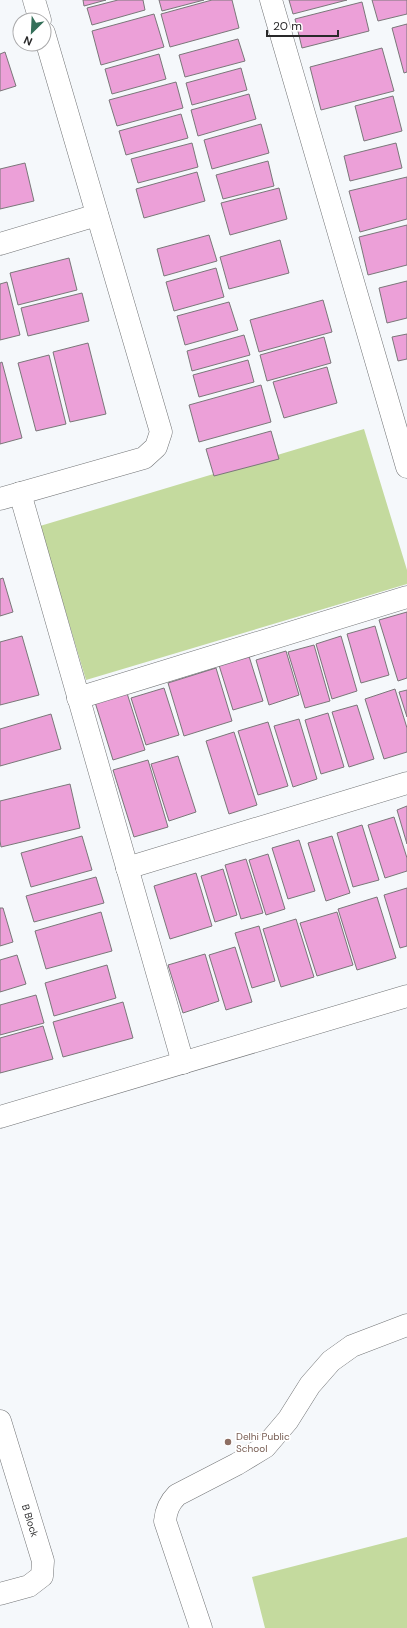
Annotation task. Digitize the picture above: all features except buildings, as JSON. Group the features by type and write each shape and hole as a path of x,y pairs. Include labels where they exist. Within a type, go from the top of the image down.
{"street":[{"path":"34,0 38,12"},
{"path":"271,0 407,467"},
{"path":"49,52 161,432 156,447 144,458 10,496 78,698 183,1063"},
{"path":"0,244 97,215"},
{"path":"78,698 407,597"},
{"path":"127,868 407,783"},
{"path":"0,1117 407,996"},
{"path":"201,1628 165,1521 166,1510 170,1502 177,1495 238,1464 265,1447 288,1420 310,1386 331,1360 352,1346 407,1324"},
{"name":"B Block","path":"0,1421 43,1561 42,1576 29,1586 0,1594"}],"green space":[{"path":"364,429 407,570 407,584 86,680 40,526"},
{"path":"407,1537 407,1628 265,1628 252,1577"}],"place":[{"name":"Delhi Public School","path":"228,1442"}]}
